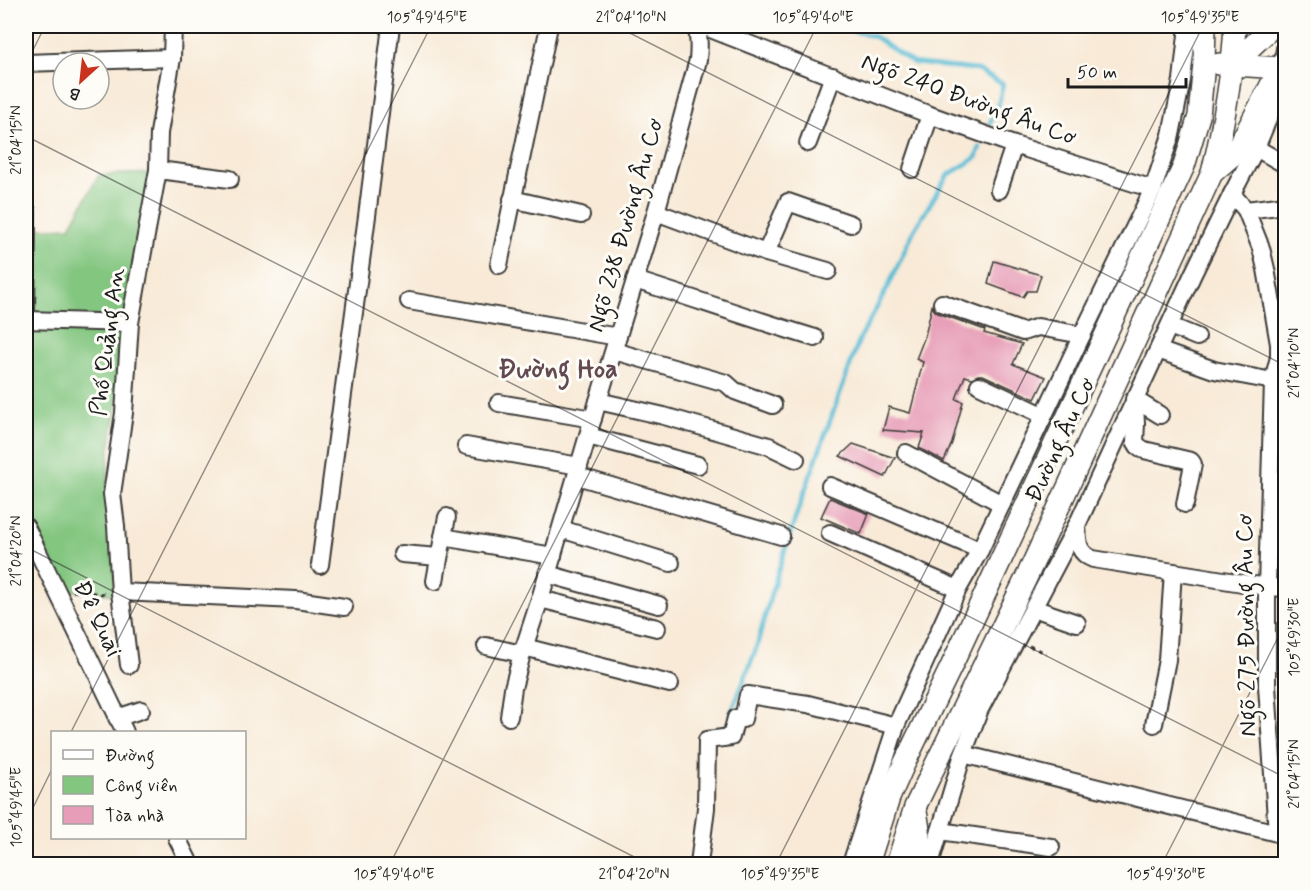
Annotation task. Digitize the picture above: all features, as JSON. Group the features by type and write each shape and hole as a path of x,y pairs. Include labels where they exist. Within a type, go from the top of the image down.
{"main road":[{"name":"Đường Âu Cơ","path":"868,864 889,798 1184,166 1198,116 1204,63 1205,26"},
{"name":"Đường Âu Cơ","path":"897,864 915,807 1028,574 1212,173 1224,125 1233,64 1235,26"},
{"path":"1233,64 1273,26"},
{"path":"1204,63 1280,68 1235,153 1212,173"},
{"path":"1000,560 1028,574"},
{"path":"914,864 920,843 915,807"}],"street":[{"name":"Phố Quảng An","path":"129,665 112,494 124,412 130,323 158,170 159,133 172,58 173,26"},
{"path":"320,565 391,26"},
{"path":"499,265 549,26"},
{"name":"Ngõ 238 Đường Âu Cơ","path":"509,717 513,688 523,651 656,212 698,60 699,38 695,26"},
{"name":"Ngõ 240 Đường Âu Cơ","path":"704,26 930,115 1014,145 1153,189"},
{"name":"Đường Âu Cơ","path":"851,864 896,726 958,589 980,550 1153,189 1171,135 1182,80 1188,26"},
{"name":"Đường Âu Cơ","path":"930,864 963,754 980,709 1077,525 1193,274 1256,148 1280,108 1280,68 1286,44"},
{"path":"26,63 172,58"},
{"path":"808,143 833,76"},
{"path":"912,169 930,115"},
{"path":"999,190 1014,145"},
{"path":"1256,148 1286,165"},
{"path":"158,170 230,179"},
{"path":"1232,194 1246,210 1286,205"},
{"path":"512,199 581,215"},
{"path":"766,253 788,202 851,224"},
{"name":"Ngõ 275 Đường Âu Cơ","path":"963,754 1281,838 1267,686 1267,587 1273,381 1279,357 1280,311 1246,210"},
{"path":"27,212 26,320 130,323"},
{"path":"656,212 766,253 828,271"},
{"path":"635,280 815,338"},
{"path":"409,301 616,344 726,383 735,391 773,405"},
{"path":"942,303 1023,332 1038,327 1082,335"},
{"path":"1170,326 1197,337"},
{"path":"1158,350 1214,370 1273,381"},
{"path":"979,385 1043,415"},
{"path":"1134,399 1160,415"},
{"path":"1134,399 1135,441 1138,446 1144,450 1191,461 1185,504"},
{"path":"598,401 664,416 769,446 796,459"},
{"path":"499,403 593,419"},
{"path":"588,436 698,465"},
{"path":"466,446 578,471 781,536"},
{"path":"906,453 1002,504"},
{"path":"830,486 980,550"},
{"path":"435,581 447,517"},
{"path":"1077,525 1079,547 1085,556 1093,559 1267,587 1286,588"},
{"name":"Đê Quai","path":"26,526 121,725"},
{"path":"561,529 671,563"},
{"path":"830,533 958,589"},
{"path":"443,537 553,556"},
{"path":"402,554 440,558"},
{"path":"1154,724 1167,660 1173,572"},
{"path":"547,574 659,605"},
{"path":"120,592 296,600 344,606"},
{"path":"540,599 657,628"},
{"path":"1033,608 1077,623"},
{"path":"486,646 523,651 670,684"},
{"path":"699,864 706,808 706,740 731,737 736,718 743,719 748,695 808,704 896,726"},
{"path":"121,725 141,710"},
{"path":"940,831 1051,847"},
{"path":"178,839 190,864"}],"path":[{"path":"56,589 117,596 120,592"}],"green space":[{"path":"154,173 109,455 107,486 117,595 65,590 26,506 26,229 70,227 99,175"}],"building":[{"path":"994,261 1041,275 1036,291 1027,291 1023,297 988,284"},
{"path":"932,306 938,313 985,330 984,333 1022,344 1013,364 1046,377 1035,399 983,375 972,378 965,376 956,399 963,402 952,443 944,461 919,448 924,433 883,430 889,407 910,413 923,362 916,359 925,336"},
{"path":"853,444 895,458 885,477 840,456"},
{"path":"830,498 869,514 861,534 821,517"}],"waterway":[{"path":"837,26 875,37 913,63 977,70 1003,84 998,106 990,123"},
{"path":"730,716 756,649 798,510 860,338 888,287 914,230 948,175 976,158 980,147"},
{"path":"711,732 727,724"}],"district":[{"name":"Đường Hoa","path":"558,370"}]}
